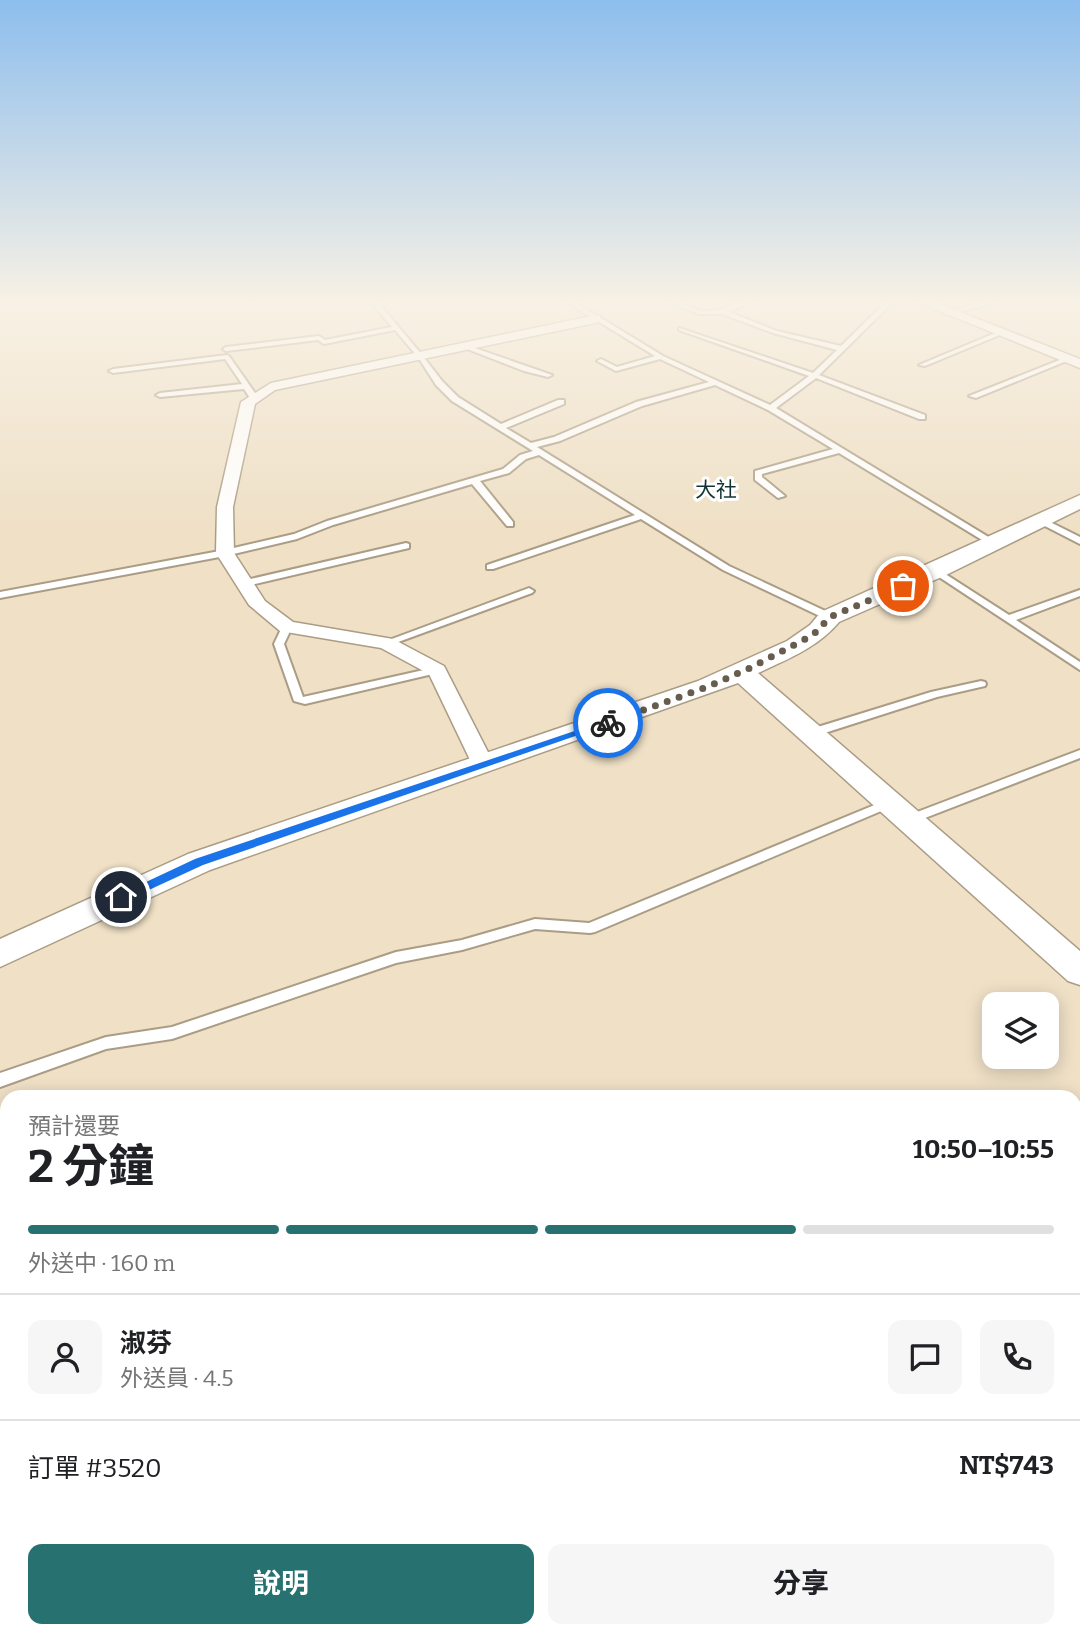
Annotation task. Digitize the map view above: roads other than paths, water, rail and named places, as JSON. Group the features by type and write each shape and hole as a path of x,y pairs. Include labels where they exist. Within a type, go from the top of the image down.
{"street":[{"path":"317,377 251,391 225,507 225,553 258,606 287,627 386,643 437,670 483,764"},
{"path":"0,954 199,862 647,709 740,671 796,646 819,631 830,617 995,544 1080,501"},
{"path":"740,671 1080,971"}],"lane":[{"path":"241,377 251,391"},
{"path":"435,377 455,399 640,516 726,568 830,617"},
{"path":"703,377 771,408 995,544"},
{"path":"771,408 812,377"},
{"path":"814,377 850,388 922,418"},
{"path":"972,396 1028,377"},
{"path":"530,446 557,439 639,404 714,383"},
{"path":"160,395 251,391"},
{"path":"501,427 561,402"},
{"path":"781,496 758,478 758,473 840,450"},
{"path":"0,595 225,553 297,536 330,523 506,471 523,457 541,452"},
{"path":"474,480 510,524"},
{"path":"490,567 640,516"},
{"path":"1042,521 1080,541"},
{"path":"246,583 406,546"},
{"path":"936,571 1080,667"},
{"path":"386,643 529,591"},
{"path":"1009,619 1080,593"},
{"path":"287,627 279,644 298,699 306,701 437,670"},
{"path":"812,733 934,694 981,684"},
{"path":"0,1080 106,1042 172,1032 396,958 462,945 535,924 590,928 898,811 1080,754"}],"district":[{"name":"大社","path":"716,490"}]}
